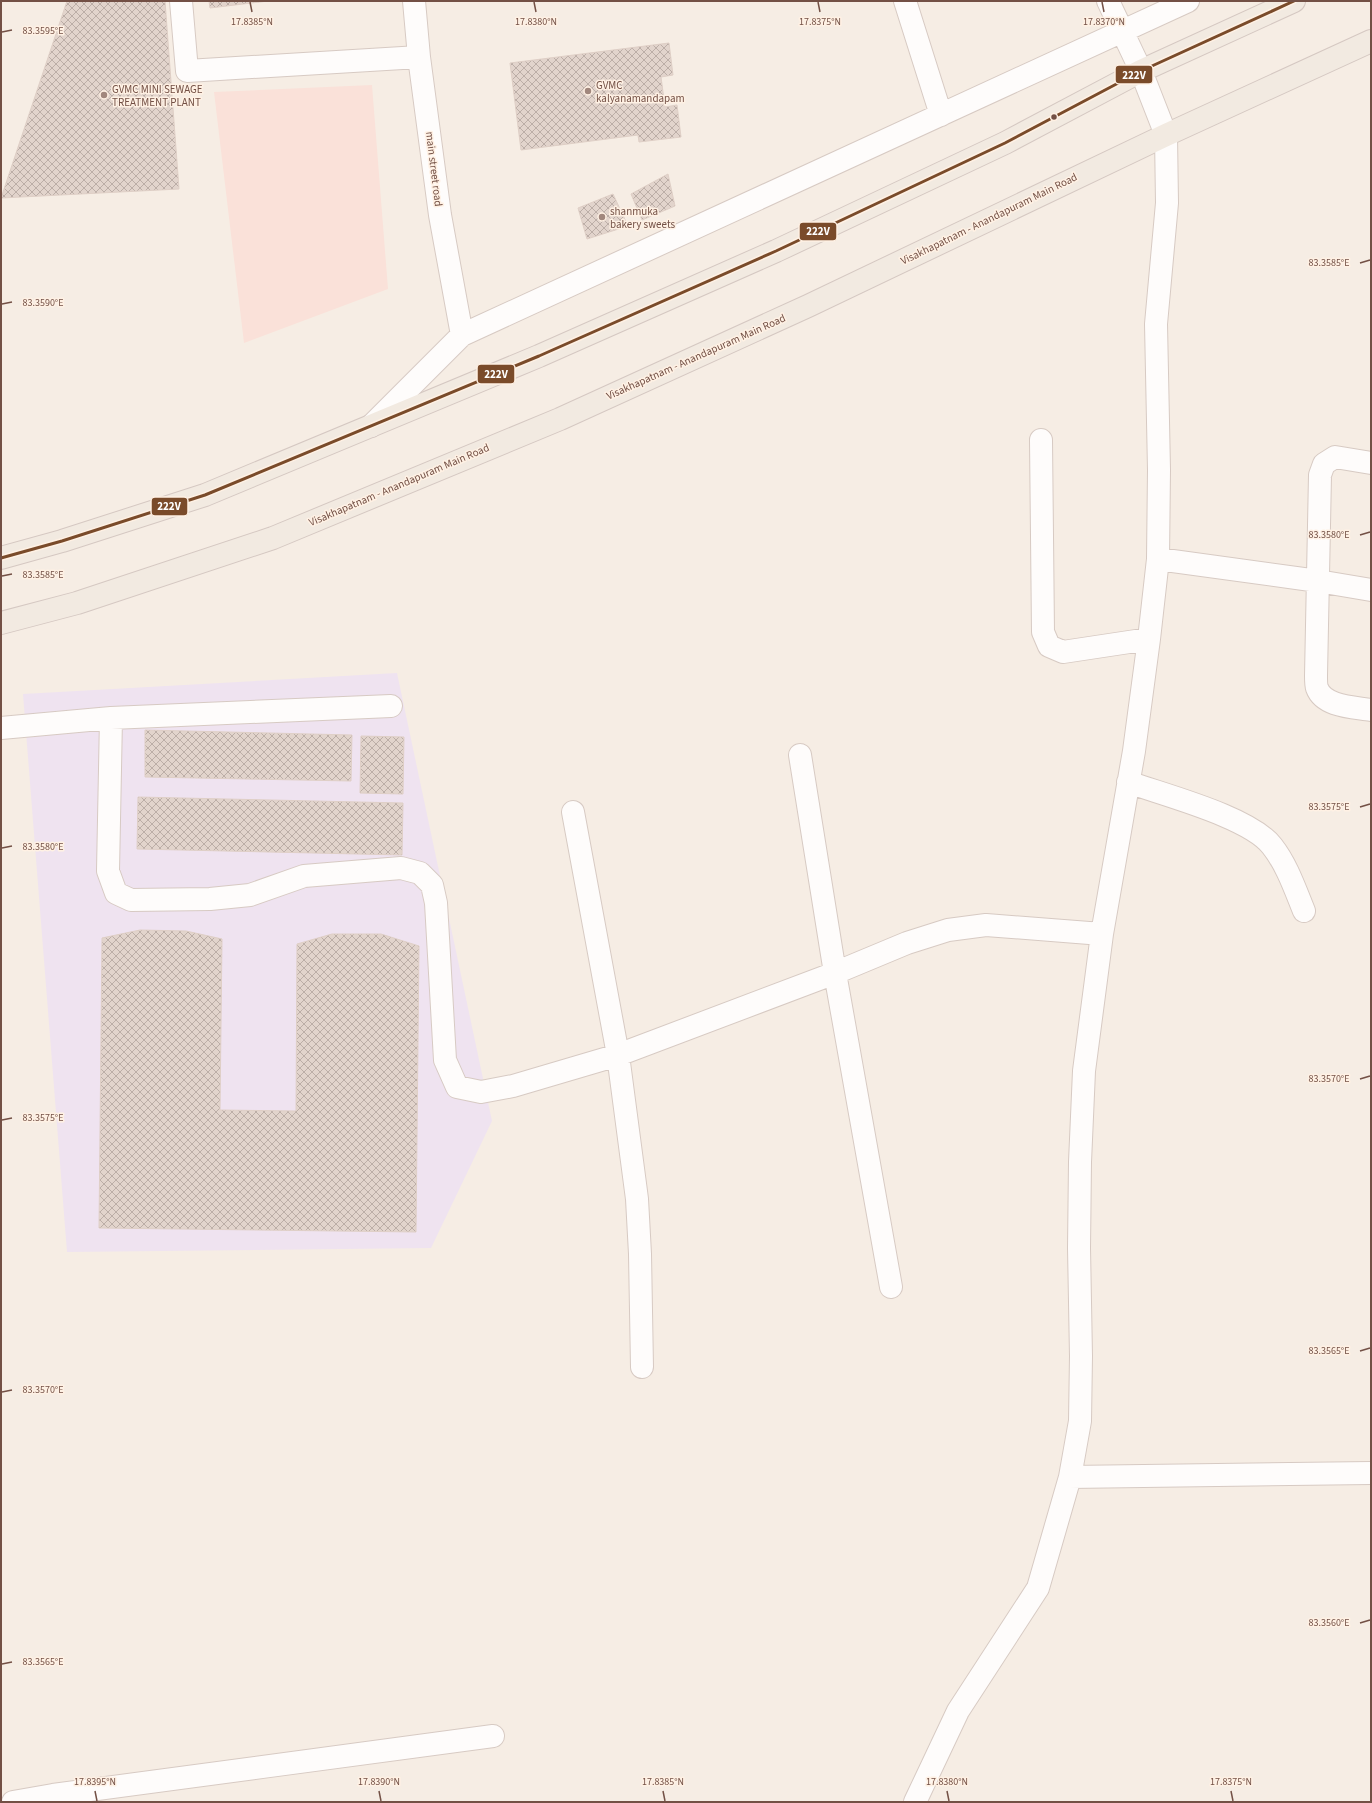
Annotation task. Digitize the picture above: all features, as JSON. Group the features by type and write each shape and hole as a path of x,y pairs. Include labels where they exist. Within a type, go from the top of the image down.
{"main road":[{"path":"1,558 62,541 205,495 371,427 483,378 539,356 776,251 1005,143 1142,71 1294,1"},
{"name":"Visakhapatnam - Anandapuram Main Road","path":"1,623 77,604 273,538 560,419 808,306 1166,134 1371,41"}],"street":[{"path":"181,1 187,71 419,57"},
{"name":"main street road","path":"414,1 419,57 440,215 462,335"},
{"path":"905,1 941,115"},
{"path":"915,1802 958,1711 1038,1588 1070,1477 1080,1421 1082,1356 1079,1248 1080,1162 1084,1071 1102,934 1128,782 1149,639 1158,559 1159,470 1156,324 1167,204 1166,134 1142,71 1108,1"},
{"path":"371,427 462,335 1188,1"},
{"path":"1041,440 1043,632 1049,646 1063,652 1149,639"},
{"path":"1371,463 1335,457 1324,464 1320,475 1316,676 1318,689 1326,700 1341,705 1371,710"},
{"path":"1158,559 1318,581 1371,590"},
{"path":"1,728 111,718 391,706"},
{"path":"111,718 108,871 116,893 131,900 210,899 250,896 304,876 401,868 420,872 432,885 436,903 445,1060 457,1088 481,1092 506,1087 618,1055 835,973 907,943 956,929 986,925 1102,934"},
{"path":"800,756 835,973 891,1287"},
{"path":"1128,782 1214,812 1248,826 1271,845 1287,870 1304,911"},
{"path":"573,812 618,1055 638,1199 642,1368"},
{"path":"1070,1477 1371,1473"},
{"path":"13,1802 61,1794 493,1736"}],"shaded area":[{"path":"372,85 388,289 244,343 214,92"},
{"path":"397,673 492,1121 431,1248 67,1252 23,694"}],"building":[{"name":"GVMC MINI SEWAGE TREATMENT PLANT","path":"67,1 165,1 179,189 1,198"},
{"path":"209,1 268,1 210,8"},
{"name":"GVMC kalyanamandapam","path":"669,43 673,75 661,77 665,107 677,105 681,137 639,142 638,135 521,150 510,63"},
{"path":"668,174 675,206 642,220 631,194"},
{"name":"shanmuka bakery sweets","path":"613,194 628,226 587,239 578,208"},
{"path":"145,730 352,735 351,781 145,777"},
{"path":"361,736 404,737 403,794 360,793"},
{"path":"138,797 403,803 402,855 137,849"},
{"path":"140,930 186,931 222,939 220,1110 296,1111 297,944 332,934 381,934 419,946 416,1232 99,1228 102,938"}],"transit line":[{"name":"222V","path":"1,558 62,541 205,495 539,356 776,251 1005,143 1141,71 1294,1"}],"place":[{"name":"GVMC kalyanamandapam","path":"588,91"},
{"name":"GVMC MINI SEWAGE TREATMENT PLANT","path":"104,95"},
{"name":"shanmuka bakery sweets","path":"602,217"}]}
